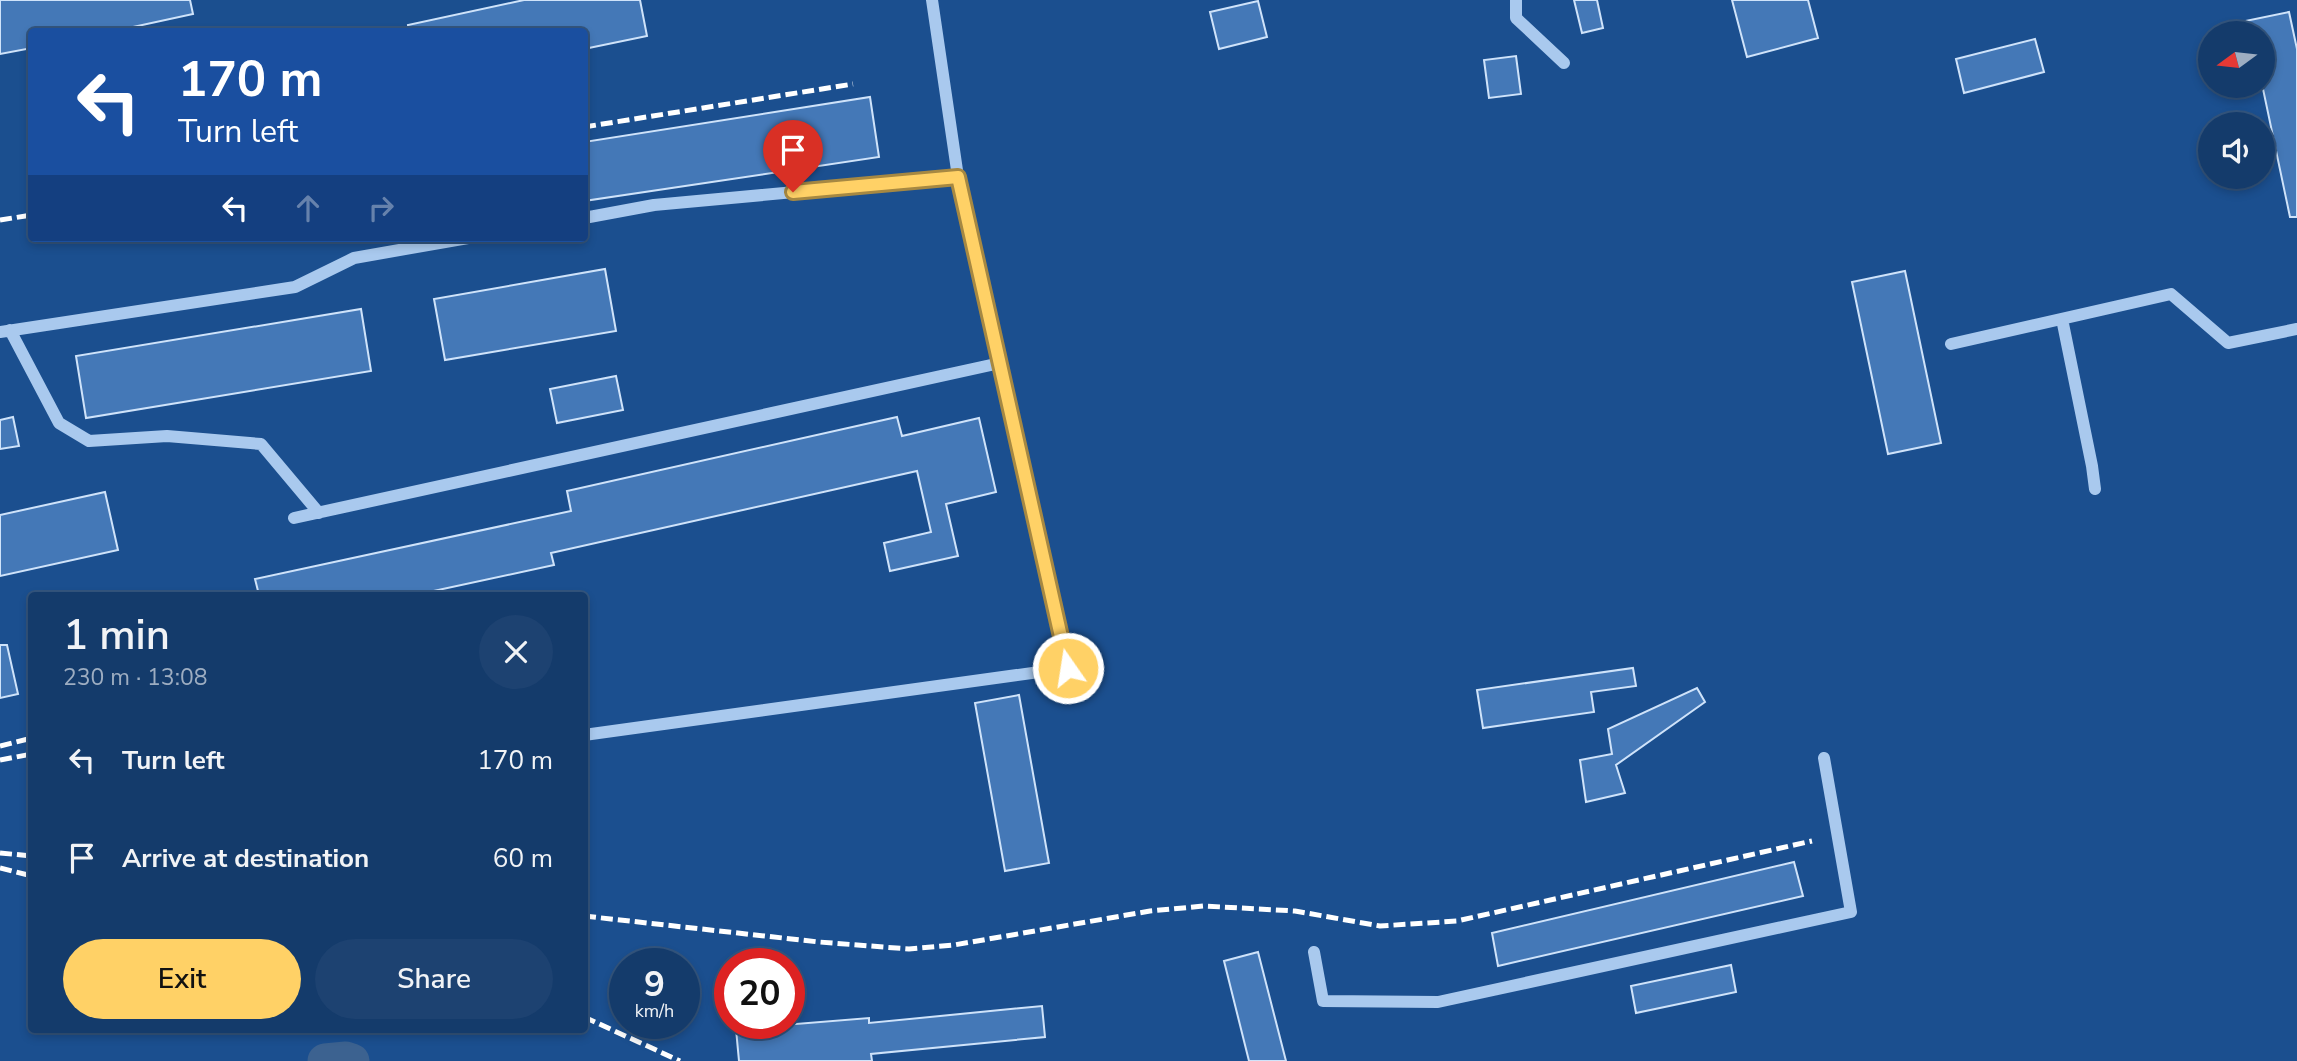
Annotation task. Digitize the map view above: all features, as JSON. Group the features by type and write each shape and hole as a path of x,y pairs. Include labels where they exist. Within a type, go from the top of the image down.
{"lane":[{"path":"588,734 1068,668 958,177 932,0"},
{"path":"1516,0 1516,18 1564,63"},
{"path":"588,217 654,205 958,177"},
{"path":"319,513 261,444 167,436 89,441 59,423 5,331 295,287 354,258 445,242"},
{"path":"1951,344 2171,294 2228,343 2297,329"},
{"path":"2062,319 2095,489"},
{"path":"294,518 1000,363"},
{"path":"1314,952 1323,1001 1438,1002 1851,912 1824,758"}],"building":[{"path":"0,0 190,0 193,14 128,28 28,28 28,49 0,54"},
{"path":"524,0 640,0 647,36 588,48 588,28 408,28 408,25"},
{"path":"1574,0 1597,0 1603,28 1582,33"},
{"path":"1732,0 1808,0 1818,38 1747,57"},
{"path":"1258,1 1267,37 1219,49 1210,12"},
{"path":"2289,12 2297,49 2297,217 2290,217 2275,146 2275,112 2268,112 2265,98 2275,98 2275,21 2245,21"},
{"path":"2035,39 2044,72 1964,93 1956,59"},
{"path":"1516,56 1521,94 1489,98 1484,60"},
{"path":"870,97 879,157 588,200 588,141"},
{"path":"605,269 616,331 445,360 434,299"},
{"path":"1905,271 1941,443 1888,454 1852,282"},
{"path":"361,309 371,371 86,418 76,356"},
{"path":"616,376 623,410 557,423 550,389"},
{"path":"13,417 19,446 0,449 0,420"},
{"path":"897,417 902,436 979,418 996,492 946,504 958,556 890,571 884,543 931,532 917,471 551,553 554,565 429,592 258,592 255,579 571,511 567,491"},
{"path":"105,492 118,550 0,576 0,515"},
{"path":"0,645 7,645 18,694 0,698"},
{"path":"1633,668 1636,686 1591,692 1594,712 1483,728 1477,690"},
{"path":"1697,688 1705,702 1616,765 1625,793 1586,802 1580,760 1612,754 1608,729"},
{"path":"1019,695 1049,863 1005,871 975,703"},
{"path":"1794,862 1803,896 1498,966 1492,933"},
{"path":"1258,952 1286,1061 1249,1061 1224,961"},
{"path":"1731,965 1736,992 1636,1013 1631,986"},
{"path":"1042,1006 1045,1037 871,1054 872,1061 739,1061 737,1039 805,1039 805,1023 869,1018 869,1023"}],"waterway":[{"path":"325,1061 352,1061"}],"railway":[{"path":"588,126 853,84"},
{"path":"0,220 28,216"},
{"path":"0,746 28,739"},
{"path":"0,760 28,755"},
{"path":"588,916 819,942 909,949 954,945 1150,911 1204,906 1295,911 1380,926 1457,921 1812,841"},
{"path":"0,853 28,856"},
{"path":"0,868 28,875"},
{"path":"588,1019 680,1061"}],"route":[{"path":"793,192 958,177 1068,668"}]}
